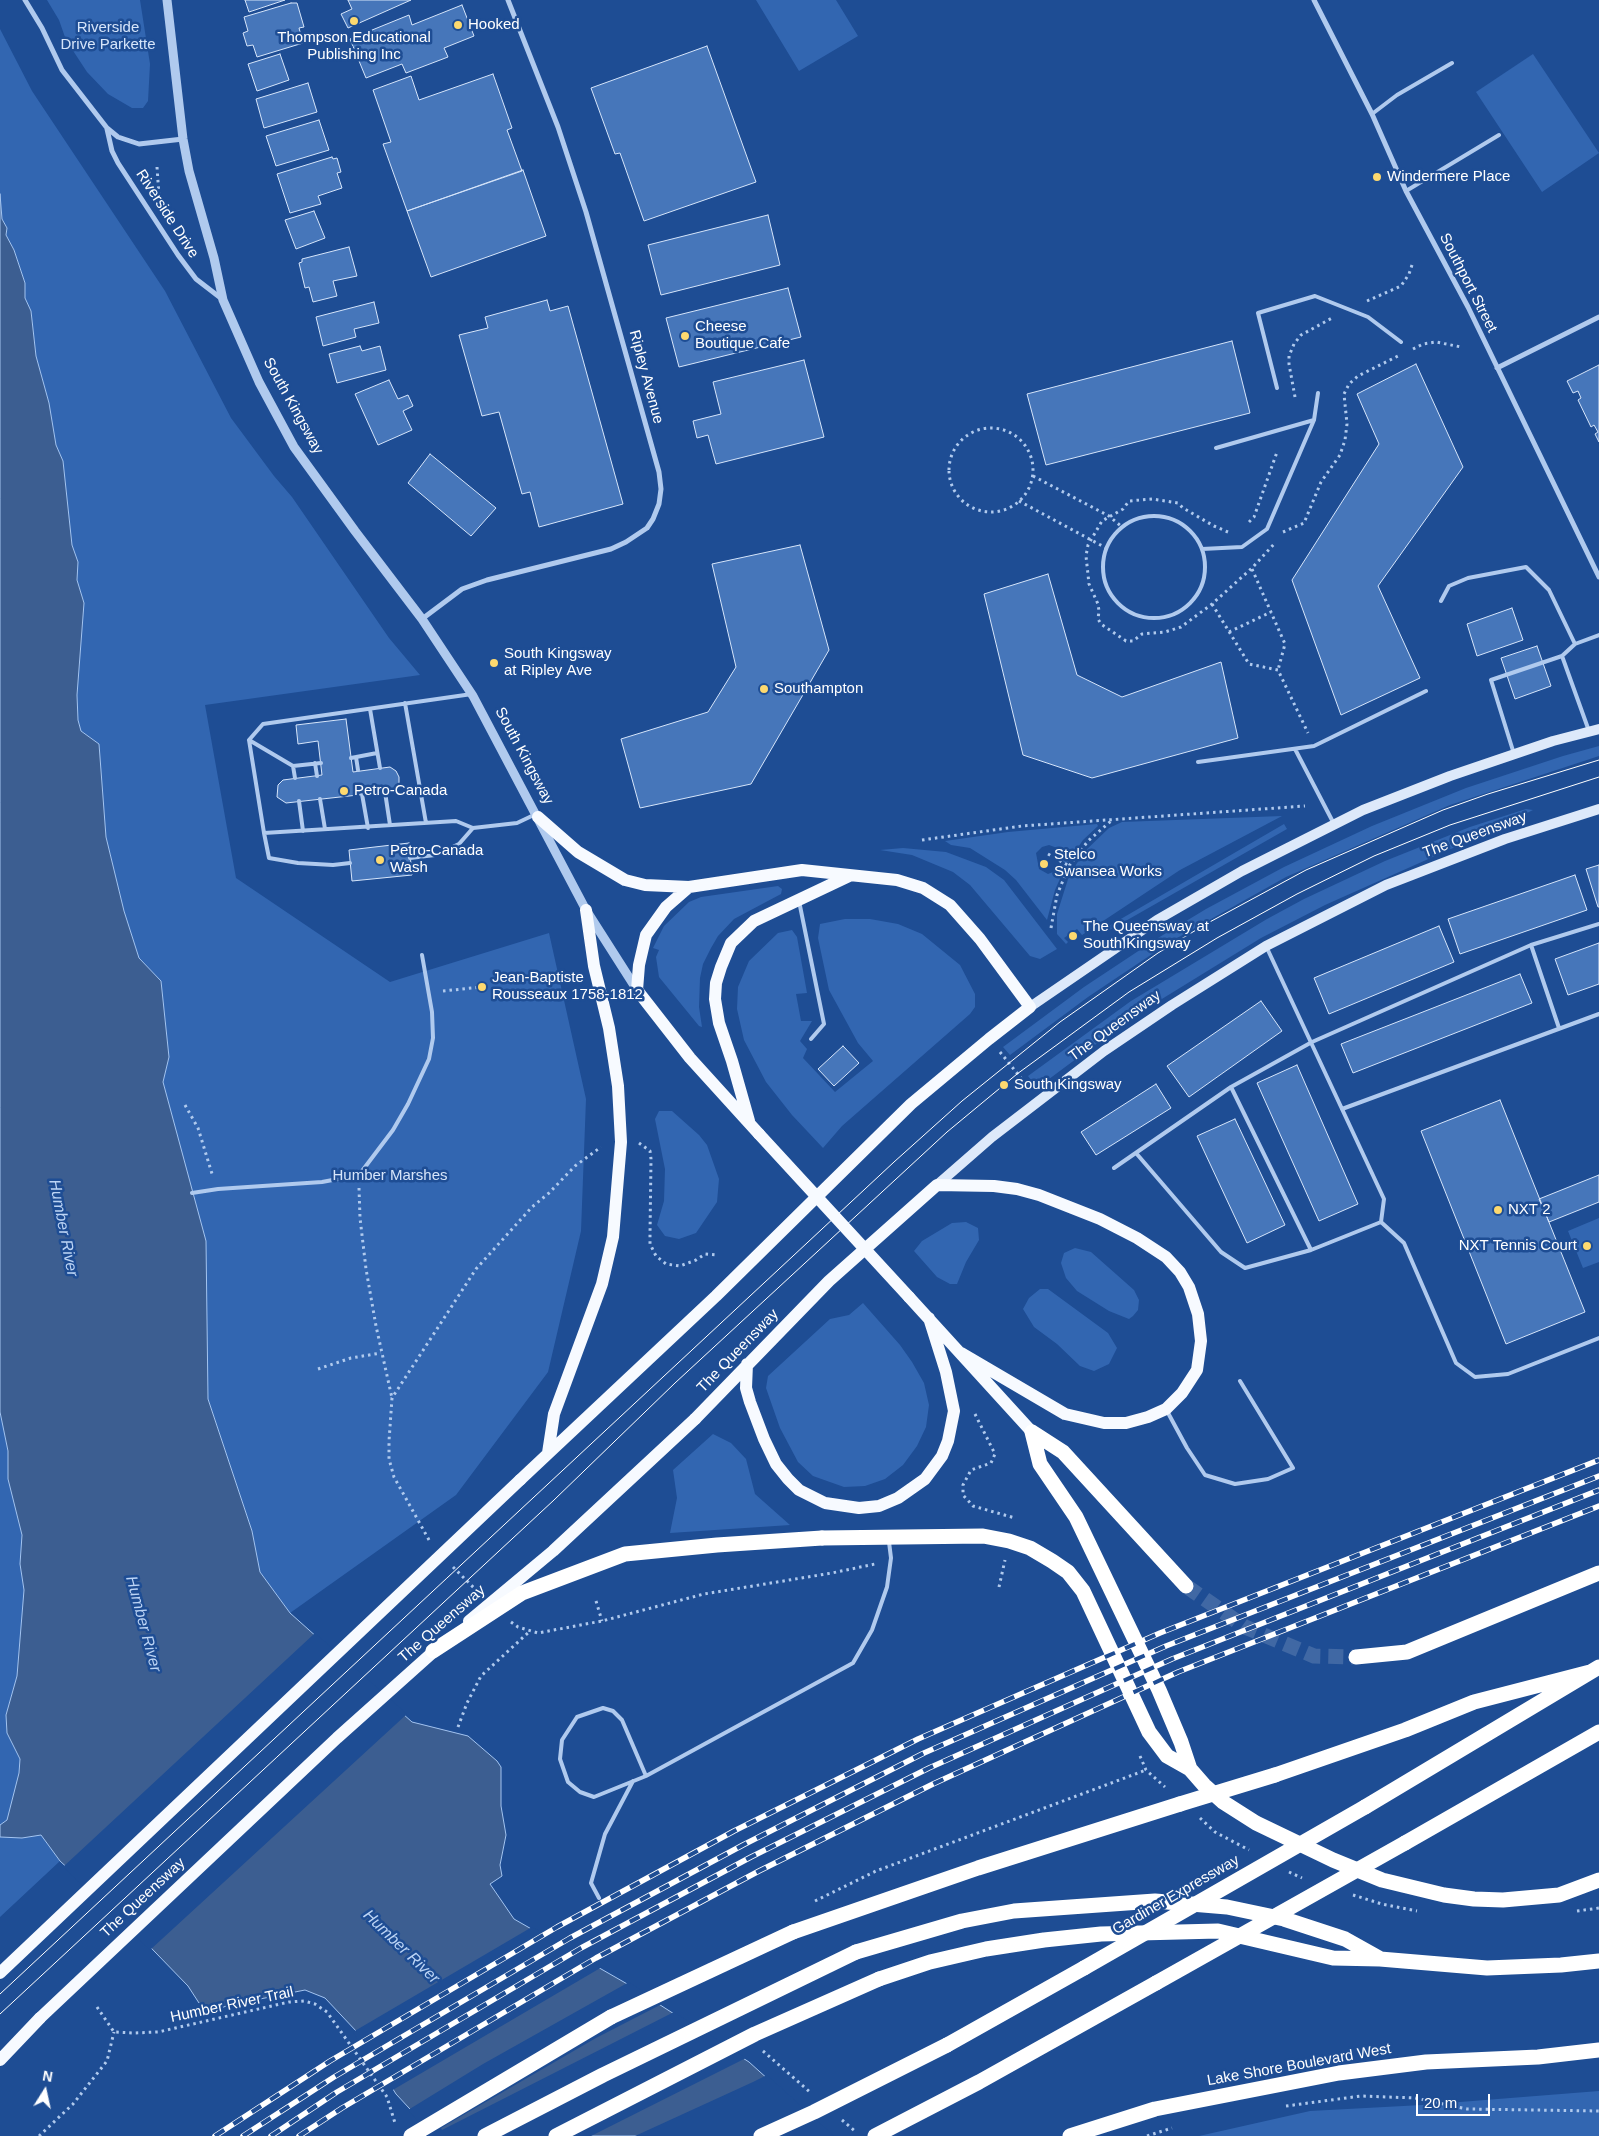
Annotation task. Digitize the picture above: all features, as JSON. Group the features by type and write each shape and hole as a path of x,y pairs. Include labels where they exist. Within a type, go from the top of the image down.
{"highway":[{"path":"1032,1432 1063,1452 1186,1586"},
{"path":"1032,1432 1040,1464 1076,1517 1159,1690 1190,1769"},
{"path":"434,1651 522,1593 625,1554 717,1545 822,1538 982,1536 1009,1541 1030,1548 1068,1572 1083,1591 1149,1732 1167,1756 1190,1769 1223,1802 1256,1823 1333,1860 1382,1880 1444,1895 1503,1900 1559,1895 1599,1880"},
{"path":"1356,1656 1407,1652 1599,1573"},
{"path":"411,2136 611,2016 793,1932 978,1868 1275,1775 1405,1730 1474,1702 1594,1670"},
{"name":"Gardiner Expressway","path":"761,2136 814,2112 947,2045 1365,1807 1594,1670"},
{"path":"875,2136 979,2082 1599,1732"},
{"path":"485,2136 603,2075 856,1952 962,1921 1014,1912 1156,1902 1227,1906 1284,1919 1345,1938 1380,1959"},
{"path":"556,2136 755,2034 879,1979 930,1962 986,1948 1101,1934 1218,1931 1333,1958 1380,1959 1487,1968 1561,1965 1599,1961"},
{"name":"Lake Shore Boulevard West","path":"1070,2136 1155,2109 1339,2073 1426,2062 1538,2057 1599,2050"}],"main road":[{"path":"0,1973 658,1350 911,1104 1030,1007 1157,920 1242,870 1363,810 1450,776 1594,730"},
{"name":"The Queensway","path":"0,2060 40,2018 330,1744 434,1651 553,1551 696,1419 829,1281 992,1138 1104,1051 1172,1005 1266,946 1386,886 1504,839 1599,809"},
{"path":"537,815 578,852 625,880 645,885 689,887 802,870 848,876 874,877 923,888 950,905 980,939 1030,1007"},
{"path":"748,1121 732,1061 719,1023 715,1000 716,983 731,943 754,921 848,876"},
{"path":"637,990 639,965 646,935 666,907 689,887"},
{"path":"548,1453 554,1414 602,1284 613,1237 621,1142 618,1086 609,1028 594,966 586,910"},
{"name":"South Kingsway","path":"637,990 690,1058 1032,1432"},
{"path":"937,1185 994,1186 1039,1195 1100,1219 1137,1238 1166,1257 1180,1272 1189,1287 1198,1314 1200,1341 1197,1370 1182,1393 1166,1409 1148,1417 1126,1423 1104,1423 1064,1414 961,1353"},
{"path":"747,1364 746,1388 750,1402 776,1464 788,1479 799,1490 825,1503 859,1508 879,1506 898,1498 925,1480 942,1456 948,1441 954,1411 946,1372 929,1318"}],"street":[{"name":"Riverside Drive","path":"25,0 42,28 62,70 107,128 118,137 139,144 183,139"},
{"name":"South Kingsway","path":"167,0 183,139 189,171 214,258 223,300 259,382 294,446 355,531 422,619 472,694 586,910 637,990"},
{"name":"Ripley Avenue","path":"422,619 462,589 487,580 611,549 626,542 647,528 659,504 661,489 654,452 586,212 558,127 508,0"},
{"name":"Southport Street","path":"1314,0 1372,114 1406,191 1468,307 1599,577"},
{"name":"Riverside Drive","path":"107,128 112,151 118,163 178,255 196,279 223,300"},
{"path":"1497,368 1599,317"}],"lane":[{"path":"1372,114 1397,95 1452,63"},
{"path":"1406,191 1499,135"},
{"path":"1277,388 1258,312 1315,296 1368,317 1401,342"},
{"path":"1202,549 1242,546 1266,529 1314,420 1318,393"},
{"path":"1216,448 1314,420"},
{"path":"1152,516 1167,518 1182,525 1194,535 1202,549 1205,565 1203,582 1196,596 1184,608 1170,616 1153,618 1137,616 1122,608 1111,596 1104,581 1102,564 1106,548 1122,527 1136,520 1152,516"},
{"path":"1441,601 1449,586 1468,578 1526,567 1550,590 1575,644"},
{"path":"1514,754 1491,680 1562,656 1575,644 1599,635"},
{"path":"1562,656 1594,730"},
{"path":"1198,762 1314,746 1426,691"},
{"path":"249,740 263,724 472,694"},
{"path":"405,703 426,823"},
{"path":"370,709 380,768"},
{"path":"249,740 293,766 321,763"},
{"path":"249,740 269,858 324,864 350,863"},
{"path":"1295,749 1335,825"},
{"path":"351,758 377,753"},
{"path":"356,757 358,770"},
{"path":"315,763 317,776"},
{"path":"293,766 295,778"},
{"path":"385,792 390,825"},
{"path":"362,794 368,828"},
{"path":"320,799 325,829"},
{"path":"299,801 303,831"},
{"path":"264,833 456,821 473,828 517,823 537,815"},
{"path":"410,858 435,855 459,844 473,828"},
{"path":"799,901 824,1024 811,1039"},
{"path":"1114,1168 1231,1088 1312,1042 1531,945 1599,924"},
{"path":"1531,945 1559,1028"},
{"path":"1266,946 1384,1199 1381,1222"},
{"path":"192,1193 218,1189 322,1182 359,1175 393,1130 408,1104 429,1059 433,1038 432,1012 422,955"},
{"path":"1342,1109 1599,1014"},
{"path":"1231,1088 1311,1250"},
{"path":"1136,1153 1221,1252 1245,1268 1311,1250 1381,1222"},
{"path":"1381,1222 1404,1242 1456,1363 1475,1377 1508,1374 1599,1338"},
{"path":"1166,1409 1187,1448 1205,1475 1235,1484 1268,1479 1293,1468 1240,1381"},
{"path":"646,1776 622,1720 614,1710 603,1708 577,1718 562,1740 560,1759 568,1782 580,1792 594,1797 646,1776 853,1663 872,1630 887,1587 891,1558 888,1537"},
{"path":"598,1898 591,1883 605,1834 633,1781"}],"path":[{"path":"157,167 159,196"},
{"path":"1407,352 1423,344 1436,342 1461,347"},
{"path":"1280,533 1304,523 1321,482 1340,455 1345,440 1347,424 1344,394 1349,384 1358,376 1399,356"},
{"path":"986,428 1000,428 1013,434 1024,443 1031,455 1033,476 1032,483 1025,496 1019,502 1001,511 987,512 974,509 963,501 954,490 950,478 949,464 953,451 961,440 972,432 986,428"},
{"path":"1243,528 1254,517 1277,452"},
{"path":"1033,476 1109,516 1122,527"},
{"path":"1236,530 1230,533 1214,526 1182,508 1178,503 1130,500 1123,509 1102,521 1090,539 1086,556 1089,584 1098,604 1098,619 1101,624 1126,642 1133,641 1142,634 1165,632 1181,627 1212,604 1252,568 1277,540"},
{"path":"1019,502 1106,548"},
{"path":"1252,568 1285,644 1278,670 1314,746"},
{"path":"1212,604 1249,664 1278,670"},
{"path":"1229,632 1271,612"},
{"path":"922,840 1022,826 1306,806"},
{"path":"1050,928 1057,895 1069,866 1088,841 1112,820"},
{"path":"1048,854 1069,866"},
{"path":"429,994 482,987"},
{"path":"997,1048 1030,1090"},
{"path":"1020,1087 1025,1083"},
{"path":"185,1105 198,1128 218,1189"},
{"path":"634,1142 642,1143 650,1151 652,1183 650,1244 656,1256 666,1264 680,1266 706,1254 717,1255"},
{"path":"476,1269 532,1207 549,1193 575,1166 604,1146"},
{"path":"359,1175 360,1218 366,1269 381,1353 392,1398"},
{"path":"318,1369 351,1358 381,1353"},
{"path":"975,1414 995,1454 991,1463 971,1470 963,1484 963,1495 973,1506 1015,1518"},
{"path":"999,1587 1005,1557"},
{"path":"704,1594 874,1565 891,1558"},
{"path":"596,1601 602,1622"},
{"path":"458,1727 467,1703 481,1676 530,1630"},
{"path":"835,1891 876,1870 1146,1770"},
{"name":"Humber River Trail","path":"114,2032 158,2032 289,2002 304,2001 315,2004 327,2012 387,2097 396,2127"},
{"path":"38,2136 73,2104 107,2061 114,2032 97,2007"},
{"path":"758,2046 816,2097"},
{"path":"1277,2107 1362,2096 1415,2098 1468,2109 1599,2110"},
{"path":"838,2117 861,2136"},
{"path":"1147,2136 1174,2127"}],"green space":[{"name":"Riverside Drive Parkette","path":"47,0 140,0 150,64 148,101 143,108 132,108 108,94 87,72 66,40 59,20"},
{"path":"756,0 836,0 858,36 799,71"},
{"name":"Humber Marshes","path":"0,29 32,91 165,291 231,418 292,497 389,638 420,675 205,705 236,878 390,982 549,933 586,1099 581,1231 548,1372 456,1495 290,1613 260,1572 252,1531 208,1399 206,1351 192,1193 163,1082 169,1057 161,981 139,958 124,911 106,837 99,744 81,731 78,720 77,695 84,603 77,580 78,562 72,545 63,461 56,445 49,403 36,356 31,311 25,298 25,283 14,250 6,235 7,228 2,219 0,194"},
{"path":"1533,54 1599,153 1542,192 1476,92"},
{"path":"1599,746 1599,756 1450,805 1286,877 1170,942 1088,997 1010,1055 1003,1047 1084,987 1158,938 1206,909 1284,867 1372,826 1466,788"},
{"path":"1526,809 1533,810 1489,832 1325,905 1261,938 1131,1018 1037,1088 1028,1076 1131,1001 1267,919 1304,899 1385,861 1470,827"},
{"path":"1282,816 1180,870 1082,935 1077,929 1064,938 1068,942 1066,944 1057,934 1057,914 1069,876 1084,852 1109,828 1122,822"},
{"path":"1097,824 1098,826 1083,840 1068,862 1065,863 1062,860 1060,849 1049,845 1042,847 1036,853 1039,869 1048,874 1058,870 1063,872 1055,890 1047,920 1016,880 1005,870 970,848 951,845 945,841 1008,832"},
{"path":"1284,824 1287,829 1108,931 1107,927"},
{"path":"903,848 946,852 986,867 1004,880 1057,949 1040,959 1030,956 970,885 953,872 912,855 880,850"},
{"path":"778,886 782,889 781,894 734,919 718,936 711,948 703,964 700,978 699,1007 702,1027 699,1026 659,977 656,957 659,950 653,948 664,926 689,902 701,897"},
{"path":"845,919 870,919 898,924 922,934 960,965 975,994 975,1007 970,1014 842,1126 823,1148 792,1115 766,1082 744,1040 737,1009 738,987 749,961 778,933 792,930 797,937 807,993 796,994 801,1021 812,1021 800,1041 807,1049 803,1058 835,1092 873,1061 858,1043 829,990 818,938 820,924"},
{"path":"659,1111 672,1111 699,1135 707,1145 719,1179 717,1202 696,1233 679,1239 665,1236 657,1225 664,1201 665,1169 655,1119"},
{"name":"NXT Tennis Court","path":"1599,1218 1599,1262 1583,1268 1568,1231"},
{"path":"966,1222 978,1228 979,1240 966,1262 957,1284 950,1284 937,1277 914,1251 922,1241 952,1223"},
{"path":"1075,1248 1091,1252 1134,1290 1139,1300 1138,1310 1133,1316 1129,1319 1109,1311 1077,1291 1066,1278 1061,1263 1064,1253"},
{"path":"1040,1289 1048,1289 1108,1333 1117,1348 1109,1364 1094,1371 1080,1366 1057,1344 1034,1327 1023,1309 1029,1298"},
{"path":"863,1303 900,1345 912,1362 924,1383 929,1405 926,1427 917,1446 903,1465 885,1479 865,1486 844,1487 813,1476 798,1462 780,1428 766,1388 768,1376 830,1319 849,1315"},
{"path":"0,1412 8,1451 8,1479 22,1535 20,1564 24,1590 17,1676 6,1715 7,1733 20,1759 19,1773 41,1835 60,1861 0,1917"},
{"path":"713,1434 731,1443 746,1459 755,1494 790,1525 670,1533 677,1498 673,1470"},
{"path":"1599,2091 1599,2136 1199,2136 1310,2111 1422,2105"}],"water":[{"name":"Humber River","path":"0,194 2,219 7,228 6,235 14,250 25,283 25,298 31,311 36,356 49,403 56,445 63,461 72,545 78,562 77,580 84,603 77,695 78,720 81,731 99,744 106,837 124,911 139,958 161,981 169,1057 163,1082 206,1241 208,1399 252,1531 260,1572 290,1613 412,1722 468,1736 497,1761 501,1767 501,1806 506,1835 500,1865 502,1876 490,1884 514,1919 629,1985 749,2062 831,2136 435,2136 396,2094 357,2032 325,1998 305,1990 230,2005 210,2011 199,2003 188,1986 124,1920 60,1861 41,1835 22,1838 0,1837 0,1825 7,1820 19,1773 20,1759 7,1733 6,1715 17,1676 24,1590 20,1564 22,1535 8,1479 8,1451 0,1412"}],"pier":[{"path":"315,1633 407,1714 150,1950 63,1867"},
{"path":"532,1927 602,1967 391,2091 353,2032"},
{"path":"629,1982 662,2004 596,2038 441,2128 442,2130 674,2012 746,2058 591,2136 431,2136 408,2110 483,2064"},
{"path":"767,2075 834,2136 635,2136 753,2082"}],"building":[{"path":"245,0 285,0 249,12"},
{"name":"Thompson Educational Publishing Inc","path":"348,0 411,0 348,28 341,14 352,9"},
{"path":"291,3 297,3 304,27 299,28 303,43 257,57 253,45 247,46 243,33 248,31 244,17"},
{"path":"462,5 474,36 444,48 448,57 406,73 402,64 366,78 350,39 409,15 412,25"},
{"path":"707,46 756,182 644,221 620,153 615,154 591,88"},
{"path":"280,54 289,80 257,91 248,64"},
{"path":"493,74 512,128 507,130 522,171 407,211 383,144 391,142 373,90 411,76 419,100"},
{"path":"308,83 317,112 264,128 256,99"},
{"path":"319,120 329,150 276,166 266,136"},
{"path":"332,157 333,159 337,158 341,172 337,173 342,188 318,196 321,204 290,213 277,174"},
{"path":"523,170 546,236 431,277 407,211"},
{"path":"314,211 325,238 296,249 285,220"},
{"path":"768,215 780,265 661,295 648,245"},
{"path":"349,247 357,276 333,281 337,296 313,302 309,287 305,288 299,263 302,262 302,259"},
{"path":"788,288 801,337 679,367 666,318"},
{"path":"547,300 550,311 568,306 623,504 539,527 530,492 522,494 499,412 482,416 459,335 488,328 485,317"},
{"path":"374,302 379,323 354,329 356,337 323,346 316,317"},
{"path":"1232,341 1250,413 1046,465 1027,394"},
{"path":"360,346 362,351 380,346 386,370 337,383 329,354"},
{"path":"804,360 824,437 716,464 708,435 697,438 693,421 721,414 713,382"},
{"path":"1416,364 1463,467 1378,586 1420,678 1341,715 1292,580 1379,444 1357,394"},
{"path":"1599,365 1599,442 1595,434 1598,432 1594,425 1591,427 1578,400 1581,398 1578,391 1573,393 1567,381"},
{"path":"389,380 398,399 408,395 413,406 403,411 412,430 378,445 355,394"},
{"path":"430,454 496,508 471,536 408,483"},
{"name":"Southampton","path":"800,545 829,650 751,784 640,808 621,739 708,712 736,667 712,564"},
{"path":"1048,574 1077,675 1122,697 1221,662 1238,738 1092,778 1023,755 984,594"},
{"path":"1512,608 1523,640 1477,656 1467,624"},
{"path":"1537,646 1551,686 1515,699 1501,658"},
{"path":"346,719 353,772 390,767 396,771 399,777 399,784 394,791 286,803 277,797 278,785 283,780 322,775 318,741 298,744 296,725"},
{"name":"Petro-Canada Wash","path":"409,843 412,875 352,881 349,850"},
{"path":"1599,865 1599,907 1598,907 1586,869"},
{"path":"1575,875 1587,910 1460,954 1448,919"},
{"path":"1439,926 1454,962 1329,1014 1314,978"},
{"path":"1599,943 1599,984 1568,995 1555,959"},
{"path":"1520,974 1532,1003 1353,1073 1341,1044"},
{"path":"1261,1001 1282,1031 1189,1097 1167,1066"},
{"path":"843,1046 859,1063 834,1086 818,1069"},
{"path":"1297,1065 1358,1204 1319,1221 1257,1083"},
{"path":"1156,1084 1171,1108 1096,1155 1081,1132"},
{"name":"NXT 2","path":"1500,1100 1585,1312 1506,1344 1421,1131"},
{"path":"1235,1119 1285,1225 1247,1243 1197,1136"},
{"path":"1599,1175 1599,1202 1549,1222 1539,1199"}],"tunnel":[{"path":"1186,1586 1245,1627 1314,1656 1356,1657"}],"tram line":[{"path":"0,1994 894,1162 962,1101 1060,1022 1158,953 1206,924 1306,870 1443,810 1488,794 1599,760"},
{"path":"0,2014 554,1500 675,1383 947,1132 1017,1074 1129,992 1217,938 1297,894 1374,856 1450,825 1599,777"}],"railway":[{"path":"215,2136 330,2061 557,1927 734,1831 918,1739 1160,1633 1599,1460"},
{"path":"243,2136 334,2077 570,1938 743,1845 924,1753 1166,1646 1599,1476"},
{"path":"271,2136 337,2092 581,1948 751,1857 929,1768 1172,1659 1599,1490"},
{"path":"299,2136 342,2108 596,1958 759,1871 933,1784 1178,1672 1599,1506"}],"place":[{"name":"Thompson Educational Publishing Inc","path":"354,21"},
{"name":"Hooked","path":"458,25"},
{"name":"Windermere Place","path":"1377,177"},
{"name":"Cheese Boutique Cafe","path":"685,336"},
{"name":"South Kingsway at Ripley Ave","path":"494,663"},
{"name":"Southampton","path":"764,689"},
{"name":"Petro-Canada","path":"344,791"},
{"name":"Petro-Canada Wash","path":"380,860"},
{"name":"Stelco Swansea Works","path":"1044,864"},
{"name":"The Queensway at South Kingsway","path":"1073,936"},
{"name":"Jean-Baptiste Rousseaux 1758-1812","path":"482,987"},
{"name":"South Kingsway","path":"1004,1085"},
{"name":"NXT 2","path":"1498,1210"},
{"name":"NXT Tennis Court","path":"1587,1246"}]}
